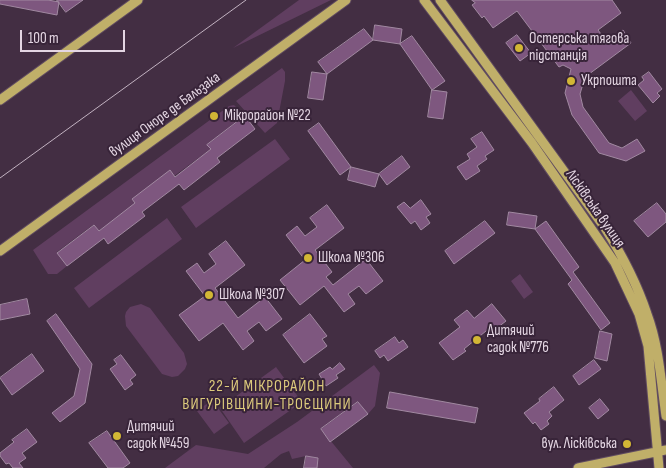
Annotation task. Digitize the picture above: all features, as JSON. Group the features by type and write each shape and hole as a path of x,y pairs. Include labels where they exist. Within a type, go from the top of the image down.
{"street":[{"path":"0,100 138,0"},
{"name":"вулиця Оноре де Бальзака","path":"0,251 346,0"},
{"name":"Лісківська вулиця","path":"424,0 532,143 615,263 639,314 648,346 662,451 659,468"},
{"name":"Лісківська вулиця","path":"440,0 605,228 624,259 648,314 655,342 666,416"},
{"path":"578,468 662,451"}],"shaded area":[{"path":"299,0 331,0 233,48"},
{"path":"282,68 285,72 285,81 277,123 265,133 236,101"},
{"path":"631,90 647,111 635,121 618,101"},
{"path":"234,105 245,116 208,145 211,149 99,231 93,225 57,252 67,266 57,274 48,274 33,250 229,106"},
{"path":"275,139 290,159 196,228 181,207"},
{"path":"167,218 182,239 89,308 74,288"},
{"path":"520,274 533,292 524,299 511,281"},
{"path":"141,304 150,308 184,353 187,364 178,376 172,377 162,374 126,326 126,312 130,307"},
{"path":"374,365 380,373 375,406 368,414 358,402 321,429 353,468 317,468 318,458 306,456 292,459 289,451 281,454 264,468 165,468 196,445 248,454 297,422"},
{"path":"276,367 302,402 244,443 220,408"},
{"path":"212,400 229,423 214,434 197,411"}],"building":[{"path":"0,0 48,0 59,2 57,15 0,4"},
{"path":"57,0 83,0 66,12"},
{"path":"472,0 612,0 621,13 598,30 607,42 623,30 631,43 585,77 580,94 583,107 609,143 622,148 637,139 645,151 626,161 599,153 572,115 565,93 571,69 563,65 559,67 517,11 493,28 472,5 475,3"},
{"path":"375,25 402,29 400,44 373,40"},
{"path":"364,29 373,40 327,74 318,62"},
{"name":"Остерська тягова пiдстанцiя","path":"517,35 531,53 520,61 506,43"},
{"path":"412,36 445,81 432,90 400,44"},
{"path":"312,72 327,74 323,100 308,98"},
{"path":"649,72 662,89 657,93 660,96 653,103 638,85 644,80 642,77"},
{"path":"432,90 447,92 443,119 428,117"},
{"path":"245,116 255,129 217,158 220,162 184,190 179,184 142,212 145,216 108,244 104,238 67,266 57,253 94,225 99,231 135,203 132,199 170,170 175,177 211,149 207,145"},
{"path":"319,123 351,167 340,175 308,131"},
{"path":"482,132 494,150 485,156 487,159 477,166 480,171 466,180 457,167 470,159 467,154 477,147 471,139"},
{"path":"402,156 410,167 387,185 379,174"},
{"path":"351,167 379,174 375,187 348,180"},
{"path":"421,200 431,214 426,217 430,223 421,230 415,221 411,224 397,207 404,202 410,208"},
{"path":"657,203 666,214 666,222 648,237 634,221"},
{"name":"Школа №306","path":"327,205 344,228 315,250 332,272 326,277 333,285 366,259 383,281 366,294 359,286 348,294 355,304 344,312 324,286 300,305 280,280 305,260 286,235 297,226 305,236 317,227 310,218"},
{"path":"509,212 537,216 535,229 507,225"},
{"path":"485,221 495,233 454,264 445,251"},
{"path":"546,221 579,267 573,272 610,323 601,330 568,284 572,280 535,229"},
{"name":"Школа №307","path":"226,241 245,265 215,288 238,318 265,297 282,319 266,331 259,322 247,331 254,341 243,350 223,323 199,341 179,315 205,296 186,271 197,263 204,273 216,264 209,254"},
{"path":"27,299 30,314 0,320 0,305"},
{"path":"492,304 506,321 493,331 491,328 486,331 464,349 466,351 453,360 439,343 460,327 454,320 467,310 474,318"},
{"path":"56,314 92,364 85,403 60,422 52,413 74,396 80,369 47,321"},
{"path":"310,314 327,336 322,339 327,346 304,363 283,335"},
{"path":"600,331 612,334 607,361 595,358"},
{"path":"395,337 399,343 403,340 408,347 388,361 384,355 380,358 375,351"},
{"path":"32,354 44,371 12,395 0,378"},
{"path":"121,355 136,375 130,380 133,384 125,390 110,369 117,364 114,360"},
{"path":"594,360 601,369 579,385 573,376"},
{"path":"340,363 345,369 336,375 338,378 326,386 319,374 330,367 332,369"},
{"path":"554,387 564,400 549,412 552,416 547,421 549,424 541,430 524,413"},
{"path":"390,392 478,408 475,423 387,408"},
{"path":"600,399 609,410 598,419 589,408"},
{"path":"358,402 368,414 330,442 321,429"},
{"path":"27,429 37,442 22,453 26,458 19,463 23,468 13,468 9,463 6,464 0,453 14,442 12,440"},
{"name":"Дитячий садок №459","path":"107,431 130,463 123,468 108,468 89,443"},
{"path":"306,456 318,458 317,468 304,468"}],"tram line":[{"path":"0,178 246,0"}],"place":[{"name":"Остерська тягова пiдстанцiя","path":"519,48"},
{"name":"Укрпошта","path":"571,81"},
{"name":"Мікрорайон №22","path":"214,116"},
{"name":"Школа №306","path":"308,258"},
{"name":"Школа №307","path":"209,295"},
{"name":"Дитячий садок №776","path":"477,340"},
{"name":"Дитячий садок №459","path":"117,436"},
{"name":"вул. Лісківська","path":"627,444"}],"district":[{"name":"22-Й МІКРОРАЙОН ВИГУРІВЩИНИ-ТРОЄЩИНИ","path":"267,396"}]}
